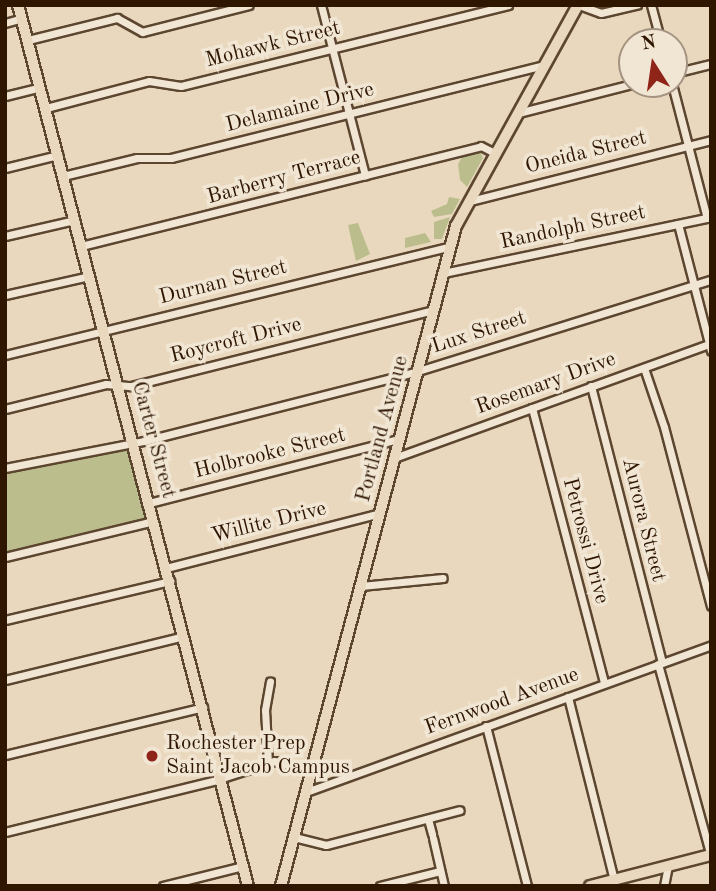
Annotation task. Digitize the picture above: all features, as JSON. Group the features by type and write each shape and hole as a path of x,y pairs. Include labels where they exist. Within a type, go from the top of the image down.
{"main road":[{"name":"Carter Street","path":"19,5 248,886"},
{"name":"Portland Avenue","path":"281,886 449,247 469,201 578,5"},
{"path":"590,886 710,856"}],"street":[{"path":"28,40 117,18 142,32 249,5"},
{"path":"321,5 365,175"},
{"name":"Mohawk Street","path":"46,108 149,81 181,86 508,5"},
{"path":"578,5 601,13 638,5"},
{"path":"651,5 657,28"},
{"path":"5,23 22,19"},
{"path":"688,70 711,64"},
{"name":"Delamaine Drive","path":"63,176 136,158 171,158 545,65"},
{"path":"5,96 40,87"},
{"path":"517,114 618,88"},
{"path":"676,98 709,218"},
{"name":"Oneida Street","path":"469,201 711,140"},
{"name":"Barberry Terrace","path":"81,246 481,146 495,153"},
{"path":"5,168 58,155"},
{"name":"Randolph Street","path":"443,273 709,218"},
{"path":"5,236 75,220"},
{"path":"678,224 710,346"},
{"name":"Durnan Street","path":"5,355 449,247"},
{"path":"5,295 89,276"},
{"name":"Lux Street","path":"5,468 134,443 418,371 711,279"},
{"name":"Roycroft Drive","path":"5,410 106,384 119,386 434,310"},
{"name":"Rosemary Drive","path":"394,458 710,346"},
{"path":"643,368 664,427 711,606"},
{"name":"Aurora Street","path":"591,386 710,856"},
{"name":"Petrossi Drive","path":"532,408 604,683"},
{"name":"Holbrooke Street","path":"149,503 399,439"},
{"name":"Willite Drive","path":"166,568 380,513"},
{"path":"5,557 154,521"},
{"path":"361,586 443,578"},
{"path":"5,620 170,581"},
{"path":"5,680 184,636"},
{"name":"Fernwood Avenue","path":"306,792 711,645"},
{"path":"268,763 265,710 270,681"},
{"path":"568,696 614,880"},
{"path":"5,755 203,708"},
{"path":"486,726 527,886"},
{"path":"5,832 268,763 279,761 312,771"},
{"path":"294,837 326,845 460,810"},
{"path":"428,819 444,886"},
{"path":"163,886 243,866"},
{"path":"664,886 668,866"},
{"path":"380,886 440,871"}],"green space":[{"path":"480,151 483,158 467,187 460,180 458,164 463,156"},
{"path":"449,197 460,199 452,214 434,217 431,211 447,204"},
{"path":"450,217 442,239 434,239 434,222"},
{"path":"358,223 370,254 356,261 348,225"},
{"path":"425,233 431,242 405,248 405,238"},
{"path":"128,449 147,519 5,553 5,471"}],"place":[{"name":"Rochester Prep Saint Jacob Campus","path":"152,756"}]}
